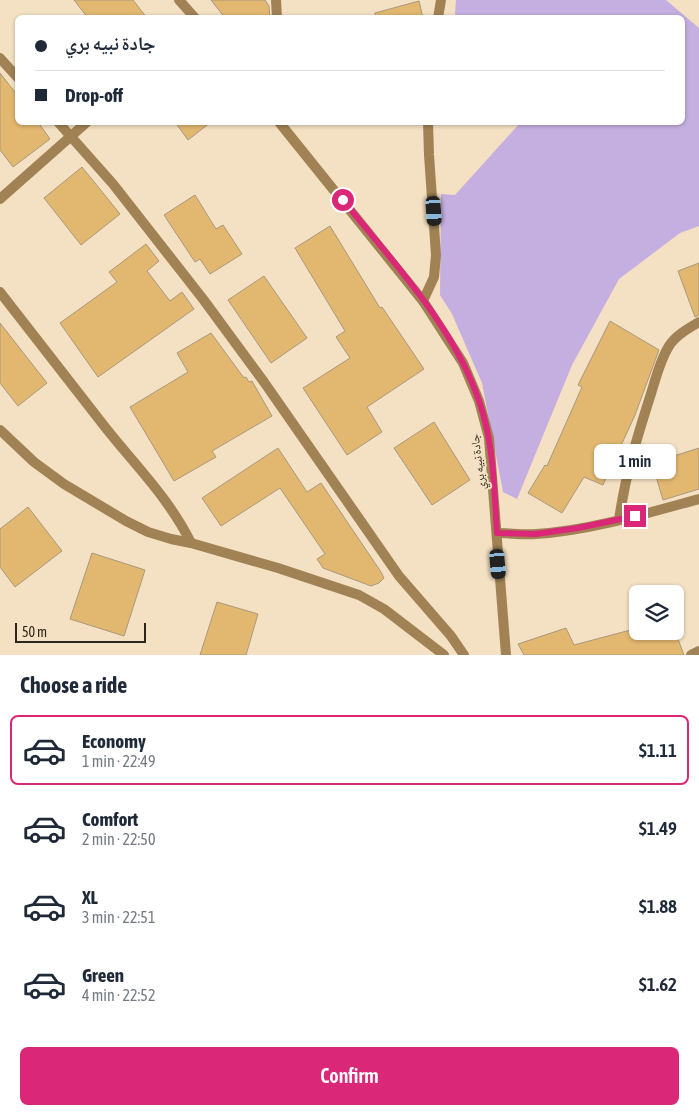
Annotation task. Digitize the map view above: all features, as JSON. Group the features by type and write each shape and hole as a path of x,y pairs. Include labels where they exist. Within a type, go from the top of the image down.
{"street":[{"path":"179,0 192,15"},
{"path":"276,0 278,15"},
{"path":"438,15 441,0"},
{"path":"0,58 15,75"},
{"path":"61,125 113,184 203,299 264,382 399,576 451,636 464,655"},
{"path":"0,199 84,125"},
{"name":"جادة نبيه بري","path":"281,125 423,301 463,363 479,401 489,438 506,655"},
{"path":"423,301 434,277 436,255 428,156 428,125"},
{"path":"0,292 106,428 166,500 183,526 191,543"},
{"path":"619,520 624,483 660,364 670,344 685,330 699,322"},
{"path":"0,430 34,462 94,503 148,532 319,581 359,595 384,609 444,655"},
{"path":"497,533 536,534 578,528 619,520 699,499"},
{"path":"691,655 699,651"}],"shaded area":[{"path":"456,0 666,0 684,15 456,15"},
{"path":"685,16 699,28 699,226 680,233 619,279 572,365 517,499 503,492 482,383 452,314 440,295 441,194 455,195 518,125 685,125"}],"building":[{"path":"74,0 133,0 145,15 86,15"},
{"path":"211,0 265,0 269,6 270,15 223,15"},
{"path":"419,1 422,15 375,15 375,13"},
{"path":"0,73 15,92 15,125 40,125 50,139 13,167 0,150"},
{"path":"177,125 207,125 188,140"},
{"path":"82,167 120,214 81,245 44,198"},
{"path":"195,195 216,229 223,225 242,254 210,274 200,259 195,262 164,215"},
{"path":"330,226 380,308 382,307 424,369 367,407 382,432 347,455 303,388 350,358 336,337 345,331 295,248"},
{"path":"146,244 159,261 147,271 170,301 182,292 194,309 98,377 60,323 117,282 109,272"},
{"path":"699,263 699,315 695,317 678,271"},
{"path":"264,276 307,338 271,363 228,300"},
{"path":"610,321 659,350 635,415 603,485 584,477 562,513 528,493 545,465 547,466 582,387 578,385"},
{"path":"0,323 47,383 18,406 0,383"},
{"path":"211,333 244,378 246,377 249,382 252,381 272,416 212,451 216,457 174,481 130,407 188,372 177,353"},
{"path":"434,422 470,480 432,505 394,448"},
{"path":"278,448 307,492 321,483 381,572 384,578 379,583 371,586 323,568 317,559 325,554 280,488 221,526 202,498"},
{"path":"699,448 699,489 663,500 652,463"},
{"path":"28,507 62,551 15,587 0,567 0,529"},
{"path":"92,553 145,570 124,636 70,619"},
{"path":"217,602 258,614 246,655 200,655"},
{"path":"566,628 574,645 629,630 629,640 678,640 684,655 524,655 518,644"}],"route":[{"path":"343,200 423,301 463,363 479,401 489,438 497,533 536,534 578,528 635,516"}]}
